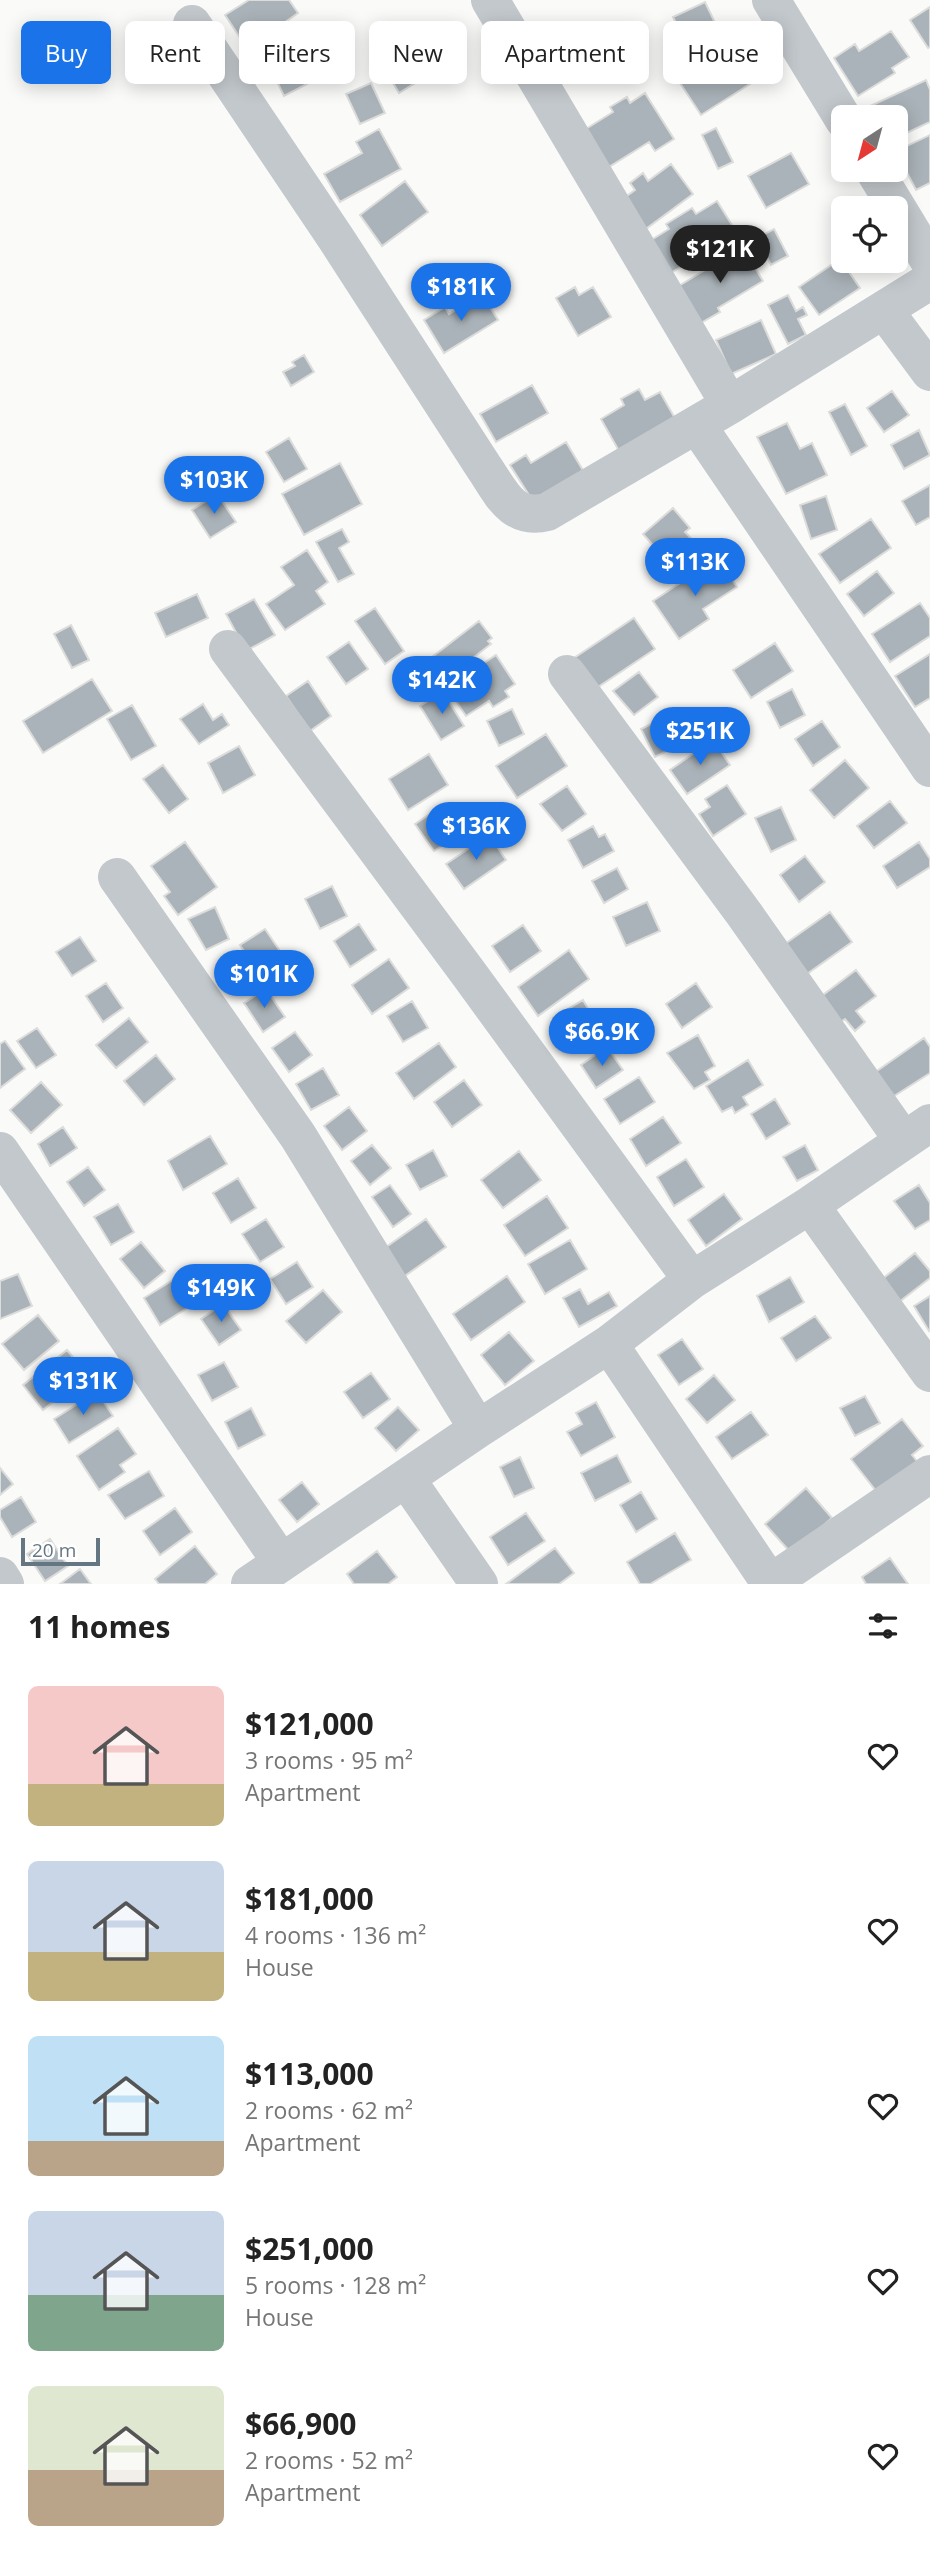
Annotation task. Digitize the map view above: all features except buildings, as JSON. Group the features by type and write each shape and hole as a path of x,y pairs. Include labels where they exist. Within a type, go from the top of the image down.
{"street":[{"path":"490,0 730,405"},
{"path":"771,0 835,105"},
{"path":"225,73 483,466 507,501 520,512 533,515 547,512 697,425 930,281"},
{"path":"881,182 930,262"},
{"path":"884,310 930,372"},
{"path":"697,425 930,768"},
{"path":"228,649 692,1280"},
{"path":"250,1584 478,1429 609,1344 692,1280 810,1205 916,1132 745,915 567,674"},
{"path":"117,877 298,1136 478,1429"},
{"path":"0,1151 281,1562"},
{"path":"810,1205 930,1373"},
{"path":"609,1344 770,1583 930,1474"},
{"path":"407,1479 479,1584"},
{"path":"0,1576 5,1584"}]}
